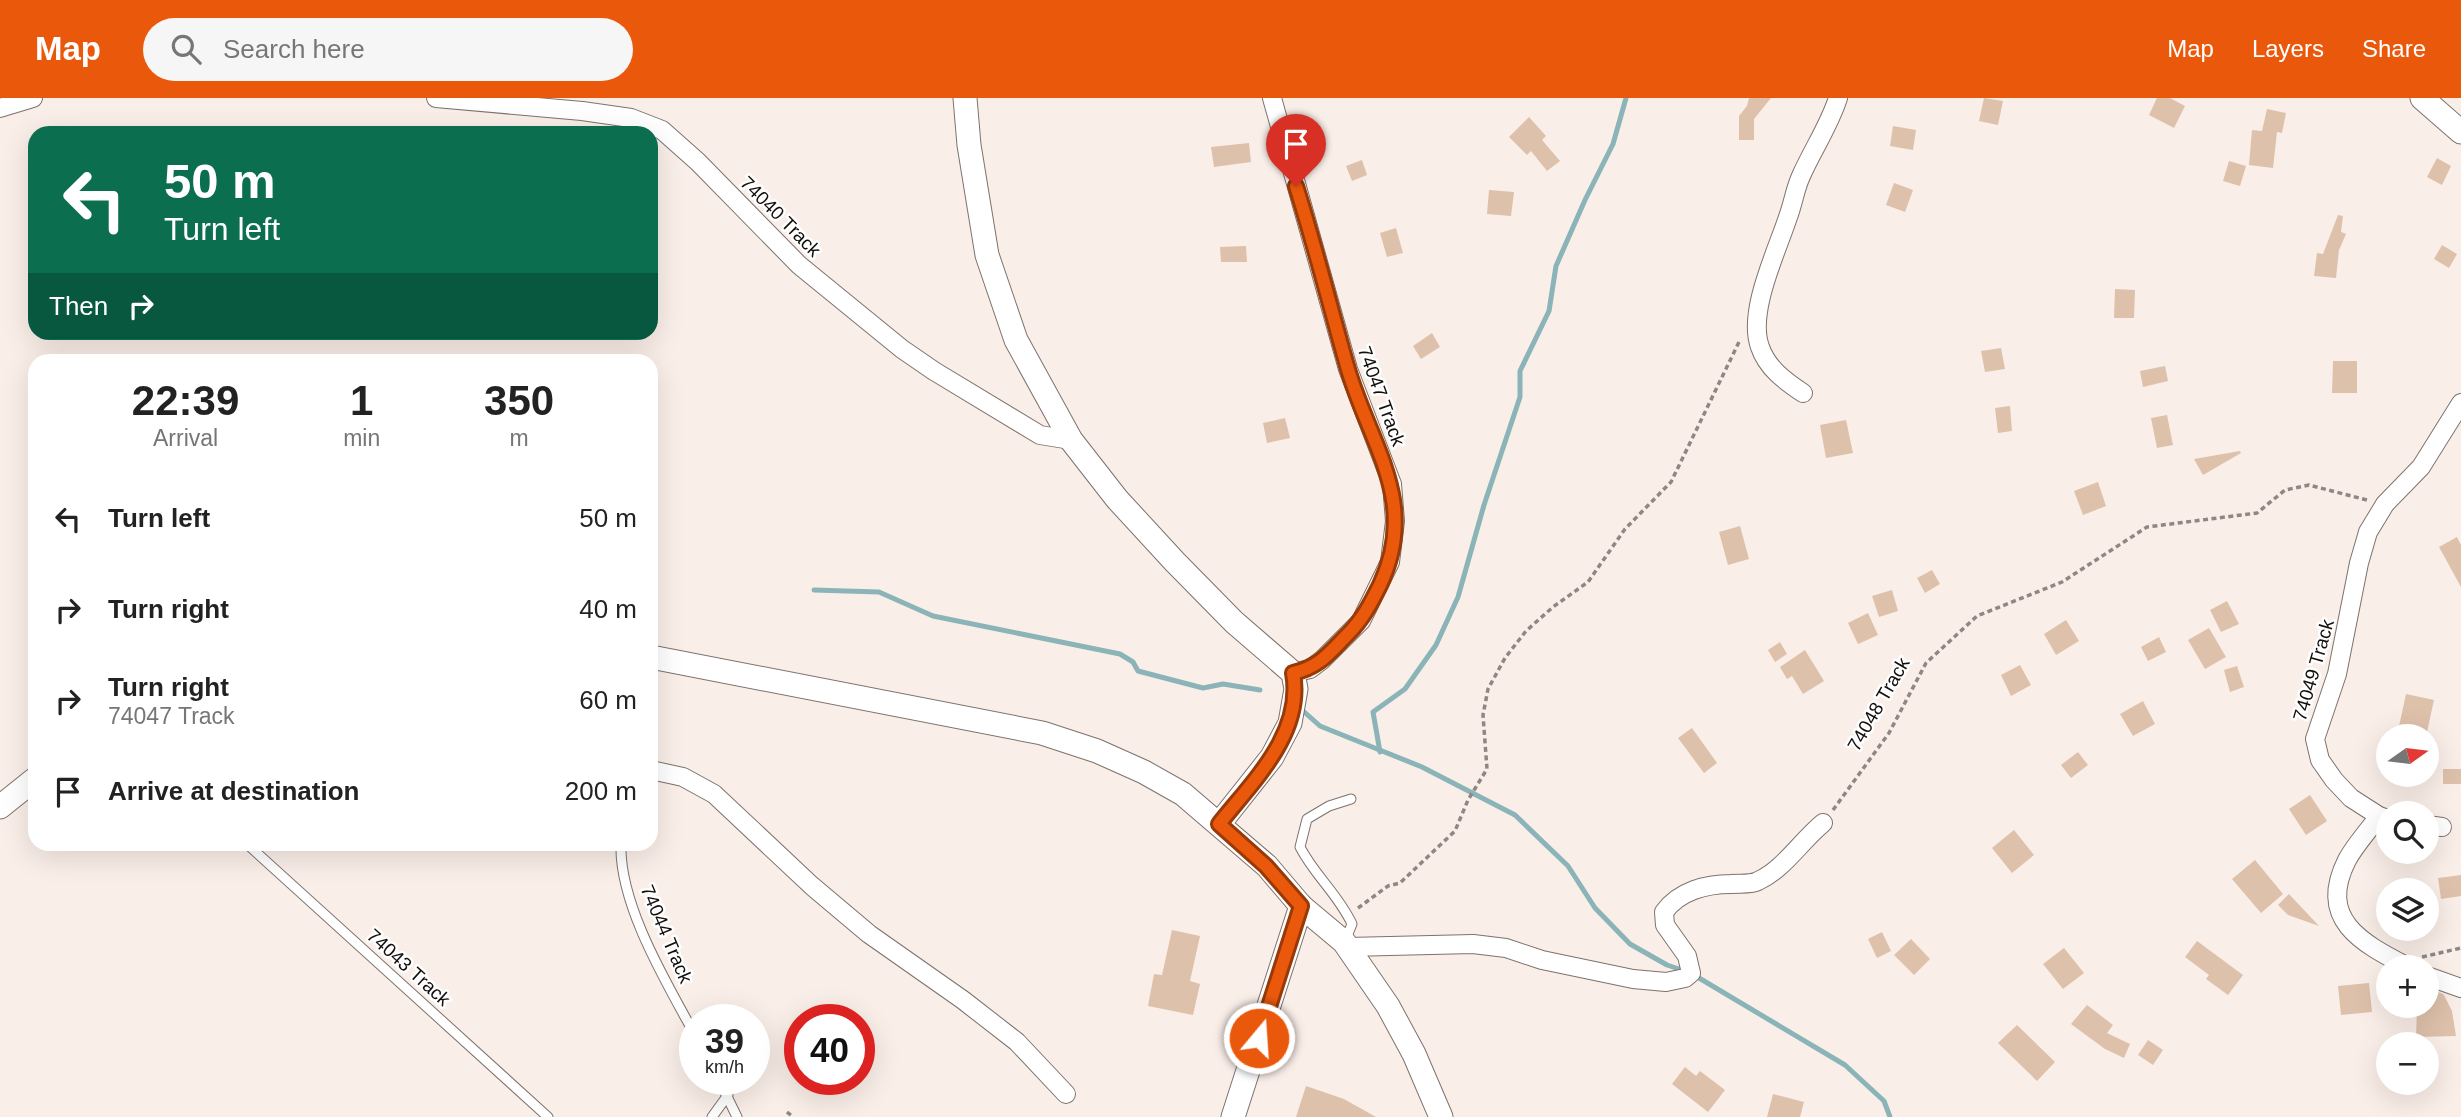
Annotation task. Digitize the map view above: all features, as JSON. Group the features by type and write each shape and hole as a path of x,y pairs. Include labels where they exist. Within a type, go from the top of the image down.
{"street":[{"path":"0,108 33,98"},
{"name":"74040 Track","path":"436,98 582,111 631,118 652,126"},
{"path":"965,98 969,145 987,255 1016,340 1072,440 1117,499 1175,562 1295,681 1290,723 1272,757 1219,824"},
{"name":"74047 Track","path":"1272,98 1348,369 1392,484 1395,521 1390,562 1361,621 1322,660 1295,681"},
{"path":"1803,393 1784,380 1766,361 1759,344 1756,322 1761,296 1800,178 1828,125 1838,98"},
{"path":"2422,98 2461,132"},
{"name":"74040 Track","path":"658,128 698,162 799,265 902,349 1040,435 1072,440"},
{"path":"2385,504 2421,467 2461,403"},
{"name":"74049 Track","path":"2376,813 2351,798 2334,780 2320,760 2315,739 2337,674 2359,563 2368,532 2385,504"},
{"path":"658,658 1042,733 1097,751 1144,772 1183,794 1266,866 1301,906 1346,945 1388,1006 1414,1054 1441,1117"},
{"path":"658,772 683,777 714,794 812,886 869,934 1017,1042 1066,1094"},
{"path":"0,807 28,785"},
{"path":"1346,945 1474,944 1506,947 1542,960 1611,975 1677,981 1690,972 1688,956 1665,925 1664,912 1672,900 1718,884 1755,883 1770,874 1823,823"},
{"path":"2376,827 2347,859 2338,888 2338,912 2350,929 2386,955"},
{"path":"1233,1117 1301,906"},
{"path":"2439,980 2461,988"}],"lane":[{"path":"1346,945 1352,924 1342,903 1311,867 1300,847 1307,819 1329,806 1351,799"},
{"name":"74043 Track","path":"255,851 548,1117"},
{"name":"74044 Track","path":"621,851 621,864 630,900 662,975 679,1006"},
{"path":"712,1117 728,1095"},
{"path":"728,1095 737,1117"}],"path":[{"path":"1348,916 1388,886 1400,883 1455,831 1468,800 1488,769 1483,715 1488,689 1505,658 1526,631 1588,582 1625,529 1671,482 1741,337"},
{"name":"74048 Track","path":"1823,823 1889,733 1926,663 1977,616 2062,582 2147,527 2257,513 2285,490 2309,485 2385,504"},
{"path":"2438,955 2461,948"},
{"path":"787,1112 793,1117"}],"building":[{"path":"1749,98 1771,98 1754,119 1754,140 1739,140 1739,116 1747,106"},
{"path":"1984,98 2003,101 1998,125 1979,121"},
{"path":"2157,98 2170,98 2185,106 2174,128 2149,115"},
{"path":"2267,109 2286,113 2282,133 2277,132 2273,168 2249,165 2252,130 2262,131"},
{"path":"1529,117 1546,136 1542,140 1560,161 1547,171 1531,151 1527,155 1509,137"},
{"path":"1893,126 1916,130 1913,150 1890,146"},
{"path":"1249,143 1251,162 1214,167 1211,147"},
{"path":"2437,158 2451,166 2442,185 2427,177"},
{"path":"1362,160 1367,175 1352,181 1346,166"},
{"path":"2229,161 2246,166 2240,186 2223,181"},
{"path":"1894,183 1913,190 1905,212 1886,205"},
{"path":"1489,190 1514,192 1511,216 1487,214"},
{"path":"2338,215 2343,216 2341,232 2346,234 2339,250 2336,278 2314,276 2317,253 2323,254"},
{"path":"1396,228 1403,253 1387,257 1380,233"},
{"path":"2442,245 2457,254 2449,268 2434,259"},
{"path":"1246,246 1247,262 1221,262 1220,247"},
{"path":"2115,289 2135,290 2134,318 2114,318"},
{"path":"1432,333 1440,347 1421,359 1413,346"},
{"path":"2001,348 2005,369 1985,372 1981,351"},
{"path":"2333,361 2357,361 2357,393 2332,393"},
{"path":"2165,366 2168,381 2143,387 2140,371"},
{"path":"2010,406 2012,431 1998,433 1995,408"},
{"path":"2167,415 2173,445 2157,448 2151,418"},
{"path":"1285,418 1290,438 1267,443 1263,423"},
{"path":"1846,420 1853,453 1826,458 1820,425"},
{"path":"2240,451 2241,453 2203,475 2194,459"},
{"path":"2098,482 2106,506 2083,515 2074,491"},
{"path":"1740,526 1749,559 1728,565 1719,532"},
{"path":"2457,537 2461,545 2461,587 2439,547"},
{"path":"1932,570 1940,584 1925,593 1917,578"},
{"path":"1892,590 1898,611 1879,617 1872,596"},
{"path":"2227,601 2239,624 2221,632 2210,610"},
{"path":"1868,613 1878,635 1858,644 1848,623"},
{"path":"2066,620 2079,641 2056,655 2044,634"},
{"path":"2209,628 2226,657 2205,669 2188,640"},
{"path":"2159,637 2166,652 2148,661 2141,647"},
{"path":"1780,642 1787,654 1775,662 1768,650"},
{"path":"1805,650 1824,681 1803,694 1792,676 1787,679 1780,667"},
{"path":"2020,665 2031,685 2011,696 2001,675"},
{"path":"2237,666 2244,687 2230,692 2224,670"},
{"path":"2406,694 2434,700 2429,724 2399,724"},
{"path":"2143,701 2155,724 2133,736 2120,714"},
{"path":"1692,728 1717,763 1704,773 1678,738"},
{"path":"2078,752 2088,765 2071,778 2061,765"},
{"path":"2443,769 2461,769 2461,784 2443,784"},
{"path":"2310,795 2327,821 2306,835 2289,809"},
{"path":"2014,830 2034,855 2012,873 1992,848"},
{"path":"2255,860 2283,894 2261,913 2232,879"},
{"path":"2461,875 2461,896 2441,899 2438,878"},
{"path":"2289,894 2319,926 2288,915 2278,905"},
{"path":"1172,930 1200,936 1190,981 1200,984 1193,1015 1148,1006 1154,974 1162,975"},
{"path":"1882,932 1891,951 1877,958 1868,939"},
{"path":"1911,939 1930,959 1914,975 1894,955"},
{"path":"2197,941 2243,975 2228,995 2206,979 2209,975 2185,957"},
{"path":"2064,948 2084,973 2063,989 2043,964"},
{"path":"2369,983 2372,1012 2341,1015 2338,986"},
{"path":"2439,992 2443,994 2452,1011 2456,1036 2439,1036 2439,1032 2416,1032 2417,1018 2439,1018"},
{"path":"2087,1005 2113,1025 2107,1033 2130,1044 2124,1058 2105,1049 2071,1024"},
{"path":"2017,1025 2055,1062 2037,1081 1998,1043"},
{"path":"2148,1040 2163,1050 2153,1065 2138,1055"},
{"path":"1685,1067 1696,1076 1700,1071 1725,1090 1708,1112 1672,1084"},
{"path":"1306,1086 1344,1099 1376,1117 1296,1117"},
{"path":"1773,1094 1804,1102 1800,1117 1767,1117"}],"waterway":[{"path":"1380,752 1373,712 1405,689 1436,645 1458,597 1484,505 1520,397 1520,371 1549,311 1556,266 1613,144 1626,98"},
{"path":"814,590 879,592 933,616 1120,654 1133,662 1138,671 1203,688 1223,684 1260,690"},
{"path":"1302,710 1320,726 1422,767 1515,815 1568,866 1595,908 1630,944 1667,965 1685,971"},
{"path":"1694,975 1845,1065 1884,1101 1890,1117"}],"route":[{"path":"1259,1038 1301,906 1266,866 1219,824 1272,757 1290,723 1296,689 1293,673 1310,669 1322,660 1361,621 1390,562 1395,521 1392,484 1348,369 1296,186"}]}
